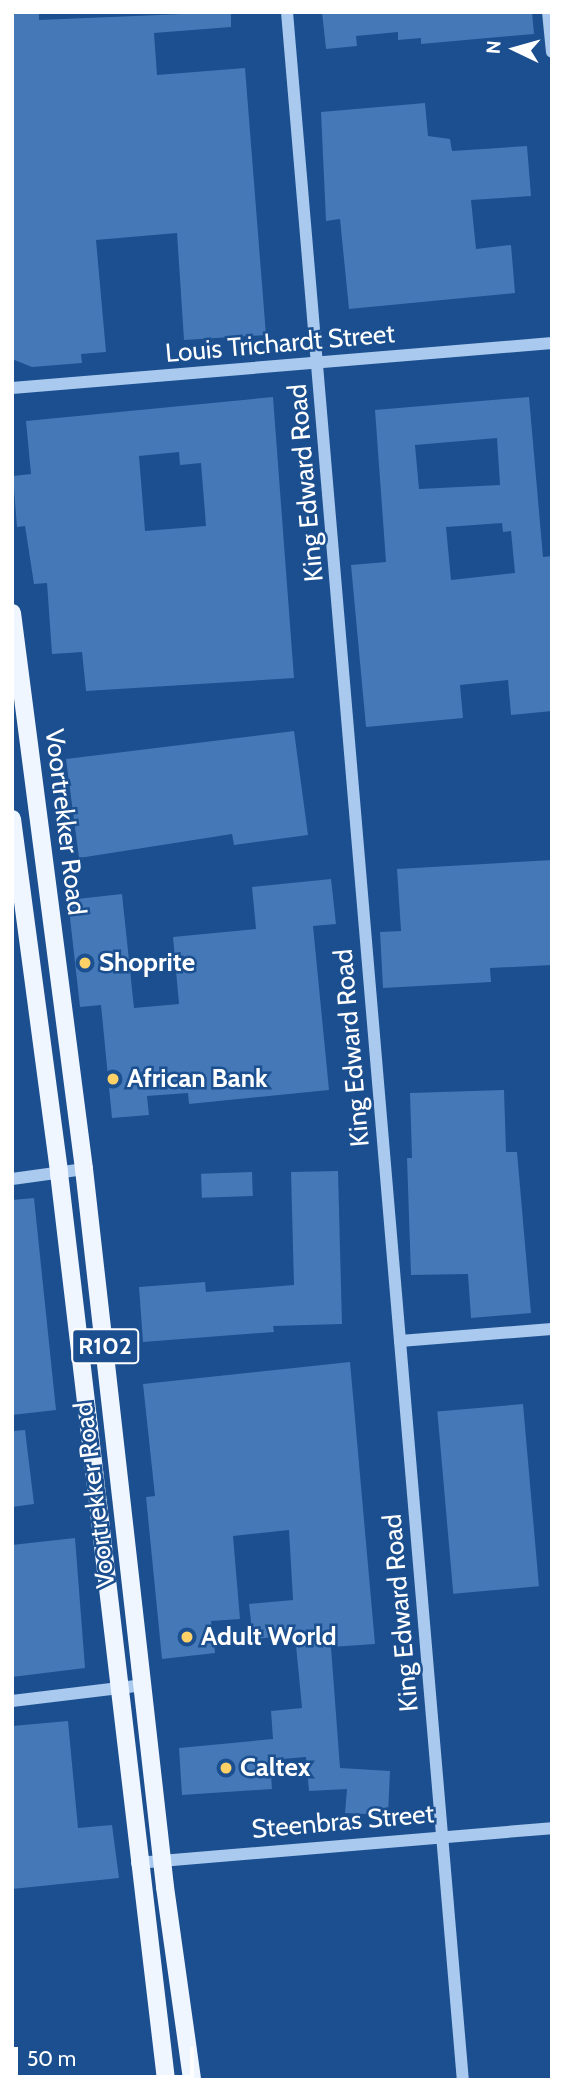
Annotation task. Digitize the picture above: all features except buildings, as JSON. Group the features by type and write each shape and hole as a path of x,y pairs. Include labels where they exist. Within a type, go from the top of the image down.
{"main road":[{"name":"Voortrekker Road","path":"12,613 15,656 84,1169 163,1860 191,2080"},
{"name":"Voortrekker Road","path":"12,818 59,1173 138,1863 166,2080"}],"street":[{"name":"King Edward Road","path":"287,12 463,2080"},
{"path":"548,12 552,52"},
{"name":"Louis Trichardt Street","path":"12,388 552,343"},
{"path":"12,1179 84,1169"},
{"path":"400,1341 552,1329"},
{"path":"12,1701 144,1685"},
{"name":"Steenbras Street","path":"138,1863 552,1828"}],"place":[{"name":"Shoprite","path":"85,963"},
{"name":"African Bank","path":"113,1079"},
{"name":"Adult World","path":"187,1637"},
{"name":"Caltex","path":"226,1768"}]}
